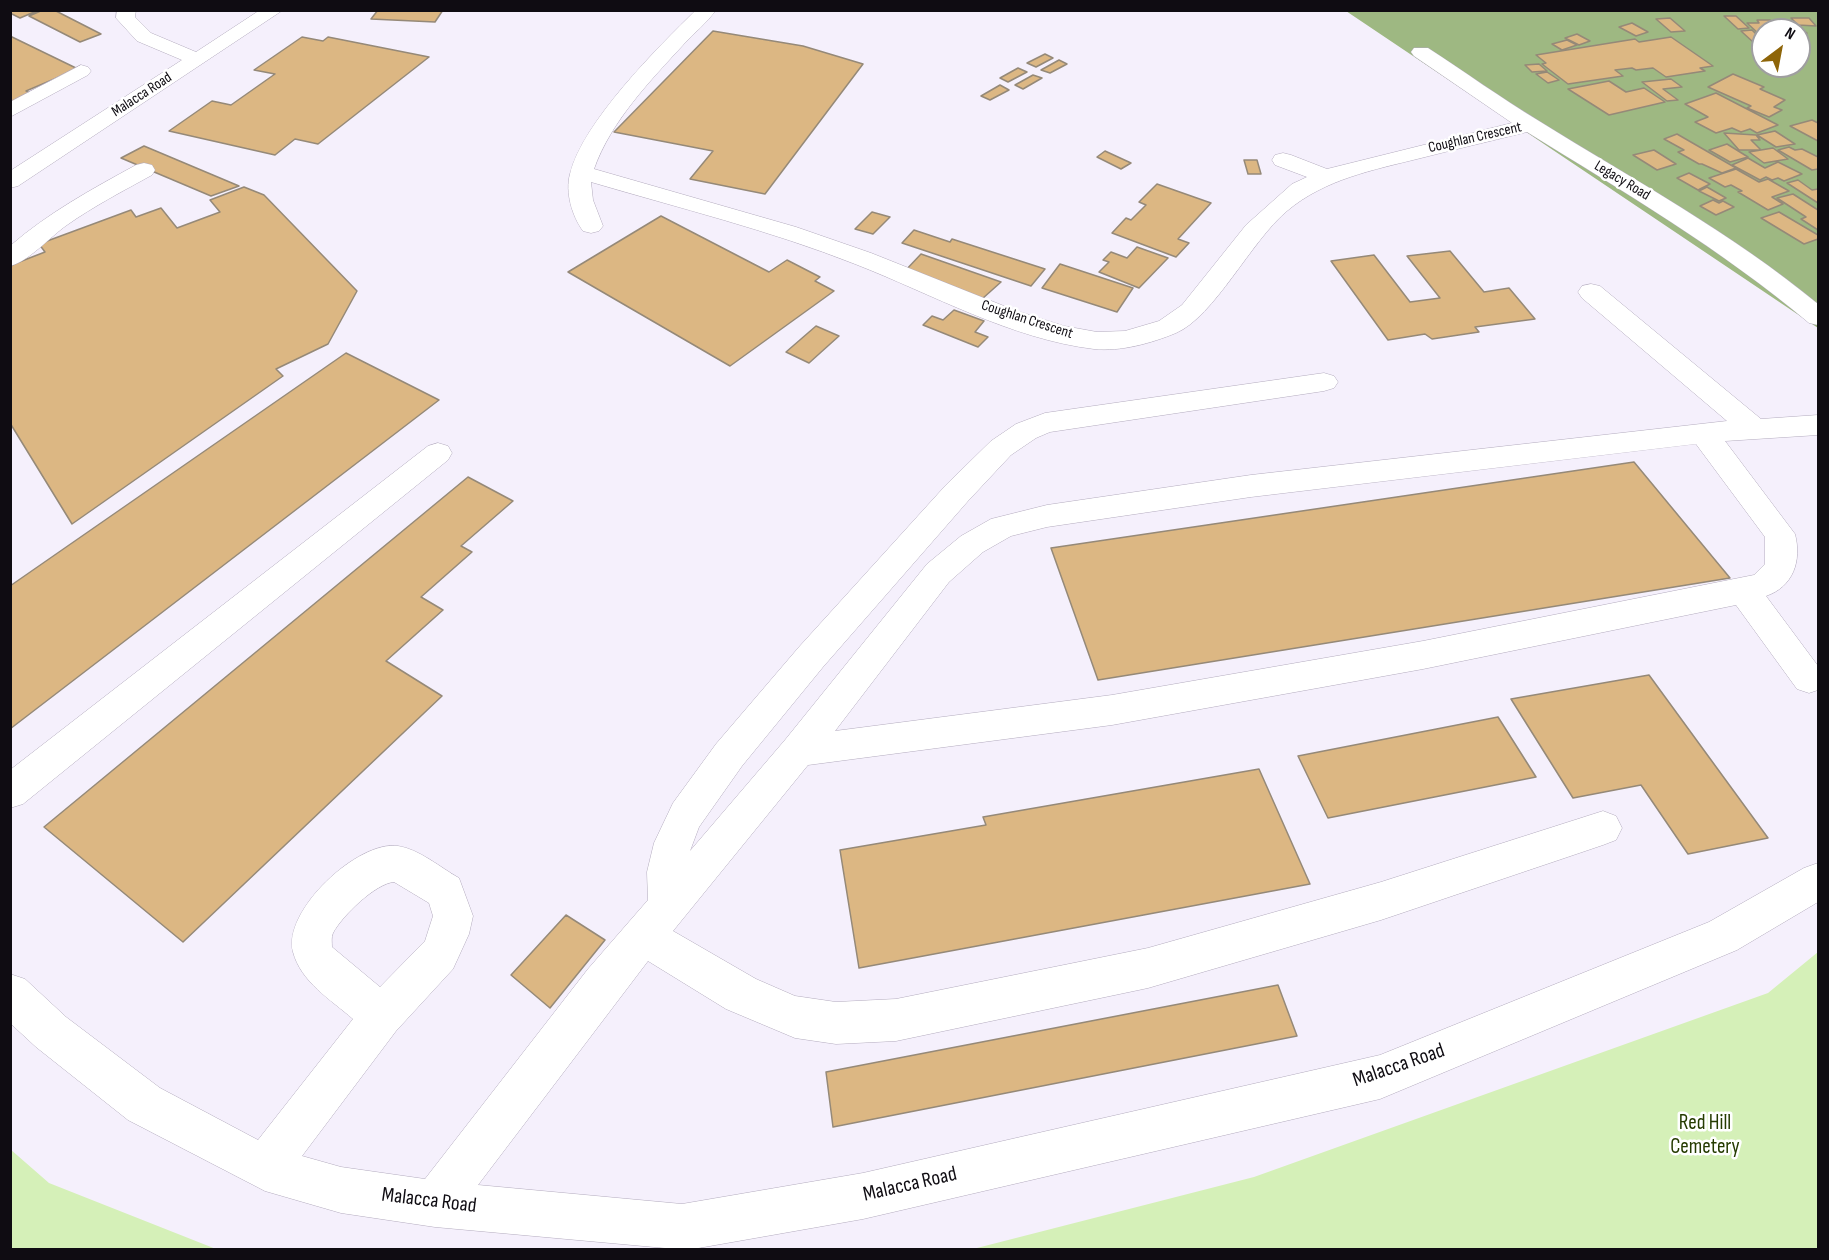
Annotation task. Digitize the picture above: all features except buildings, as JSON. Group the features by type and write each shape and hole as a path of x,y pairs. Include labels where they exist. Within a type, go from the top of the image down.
{"street":[{"path":"128,10 125,18 144,37 196,59"},
{"name":"Malacca Road","path":"10,181 274,10"},
{"path":"591,226 579,198 581,172 592,146 630,94 684,32 708,10"},
{"name":"Legacy Road","path":"1421,52 1530,125 1707,233 1771,278 1818,317"},
{"path":"10,111 81,71"},
{"name":"Coughlan Crescent","path":"581,172 788,232 862,258 1005,316 1060,334 1097,340 1126,339 1168,327 1191,311 1228,260 1276,208 1300,189 1326,177 1391,158 1530,125"},
{"path":"1283,160 1326,177"},
{"path":"10,259 34,237 77,207 144,170"},
{"path":"1591,292 1754,429"},
{"path":"669,906 666,872 674,843 686,815 729,755 826,640 957,493 1001,448 1026,431 1045,423 1324,382"},
{"path":"435,1204 603,984 798,751 938,573 972,544 1002,527 1047,516 1251,486 1703,433 1818,425"},
{"path":"798,751 1123,708 1423,655 1744,591 1771,580 1780,563 1783,547 1780,534 1703,433"},
{"path":"10,792 438,453"},
{"path":"1744,591 1809,679"},
{"path":"643,936 741,994 795,1017 836,1023 896,1020 1148,968 1381,901 1603,828"},
{"name":"Malacca Road","path":"10,994 51,1032 144,1104 266,1168 341,1190 435,1204 682,1227 863,1196 1380,1077 1723,936 1818,881"},
{"path":"266,1168 381,1016"}],"green space":[{"path":"1346,11 1818,11 1818,328"},
{"name":"Red Hill Cemetery","path":"1818,952 1818,1249 973,1249 1254,1177 1768,993"},
{"path":"10,1149 49,1183 216,1249 11,1249"}]}
